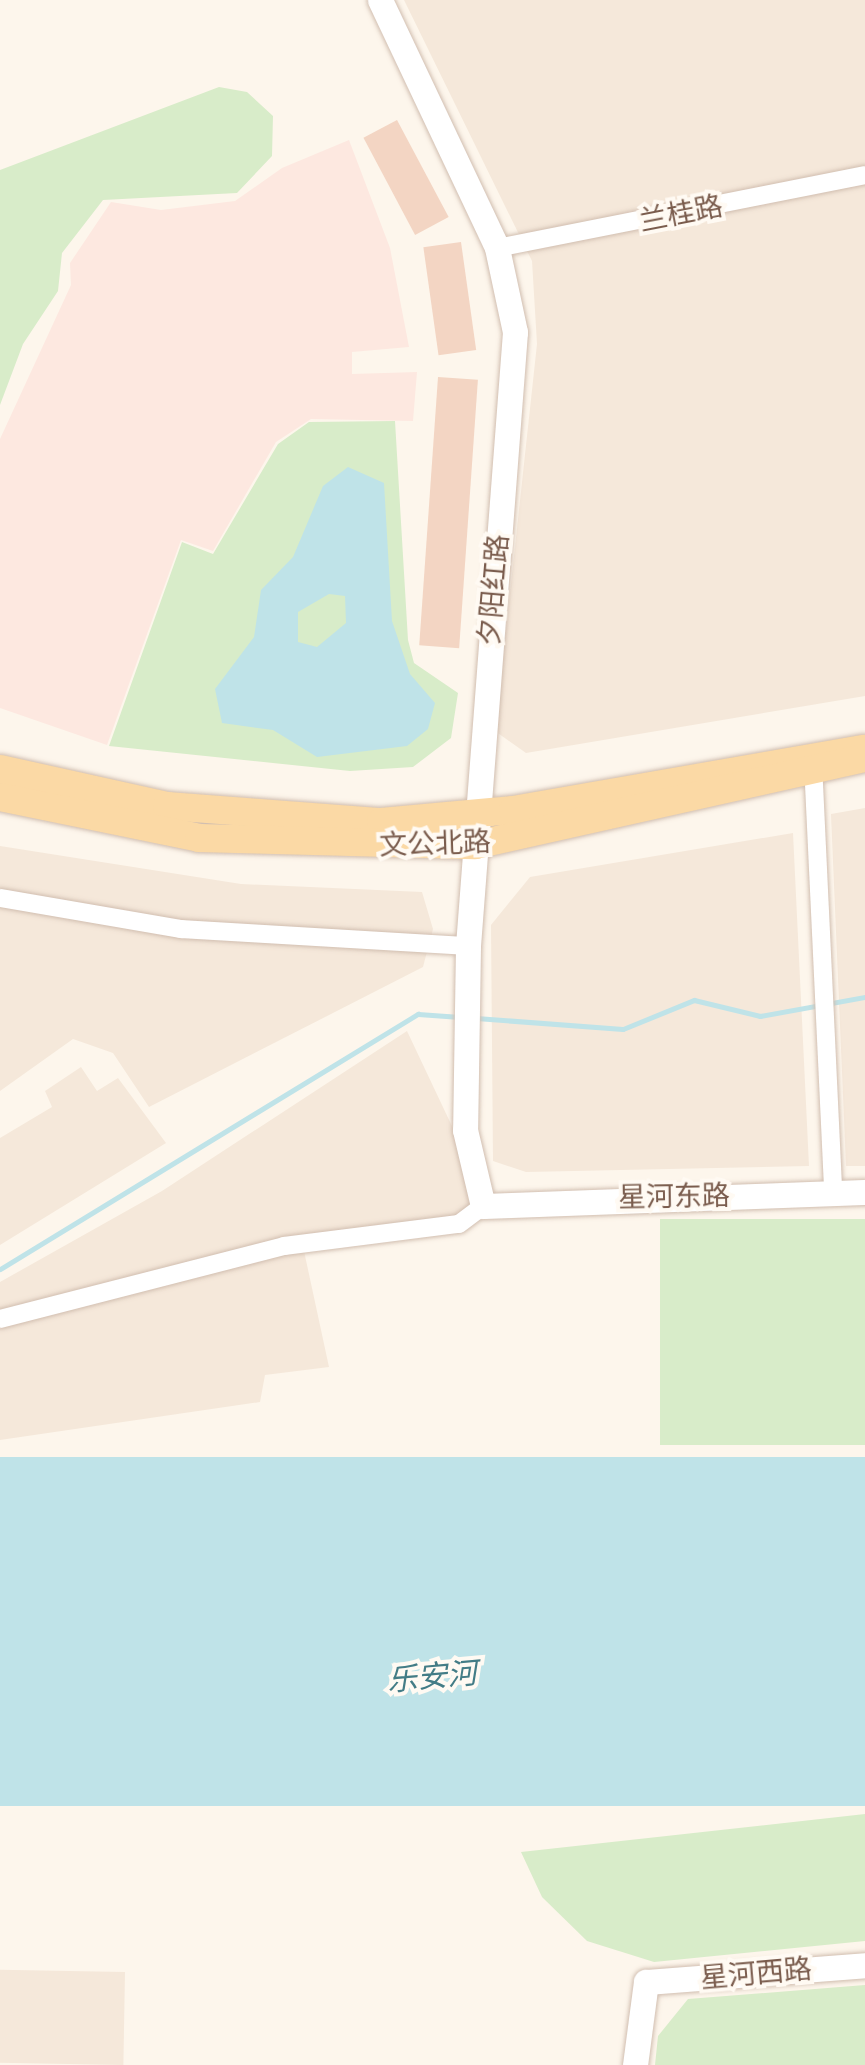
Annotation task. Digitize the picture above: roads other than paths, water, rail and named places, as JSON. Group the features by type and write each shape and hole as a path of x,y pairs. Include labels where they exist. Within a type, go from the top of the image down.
{"main road":[{"name":"文公北路","path":"0,796 199,838 475,845 865,749"},
{"name":"文公北路","path":"0,769 256,818 477,815 865,758"}],"street":[{"name":"夕阳红路","path":"380,0 497,248 514,368 468,946 465,1130 483,1206"},
{"name":"兰桂路","path":"497,248 865,176"},
{"path":"813,764 833,1192"},
{"path":"0,898 181,929 468,946"},
{"name":"星河东路","path":"483,1206 865,1192"},
{"path":"0,1320 284,1246 459,1224 483,1206"},
{"name":"星河西路","path":"635,2065 646,1982 865,1965"}],"water":[{"path":"348,467 384,483 392,621 410,674 435,703 428,729 407,746 317,757 273,730 222,723 215,689 254,637 261,590 293,557 323,486","holes":["329,594 345,596 346,623 317,647 298,642 298,612"]},
{"name":"乐安河","path":"0,1457 865,1457 865,1806 0,1806"}],"waterway":[{"path":"476,1018 623,1029 694,1000 760,1016 865,997"},
{"path":"0,1269 418,1014 460,1017"}]}
